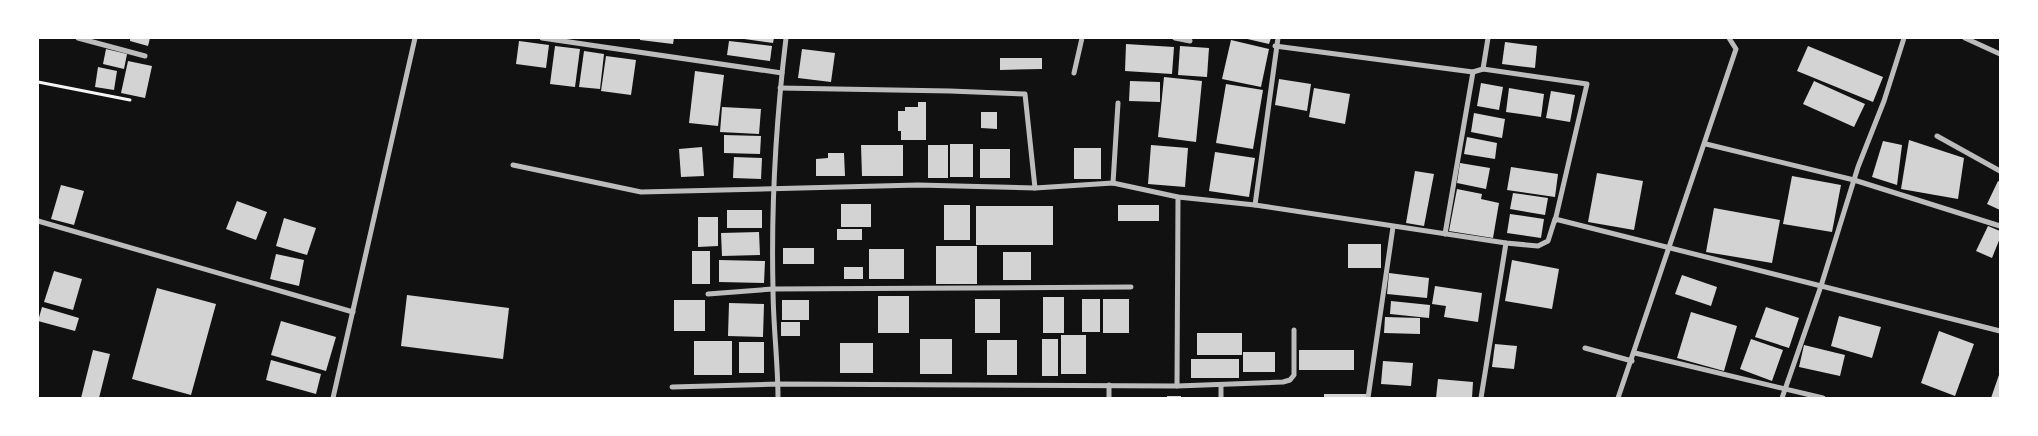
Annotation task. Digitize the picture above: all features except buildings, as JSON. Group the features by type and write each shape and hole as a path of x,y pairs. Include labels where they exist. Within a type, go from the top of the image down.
{"street":[{"path":"78,38 145,56"},
{"path":"333,398 415,38"},
{"path":"542,38 782,73"},
{"path":"778,398 773,290 773,188 780,88 786,38"},
{"path":"1074,73 1082,38"},
{"path":"1175,38 1190,40"},
{"path":"1255,205 1278,38"},
{"path":"1483,70 1488,38"},
{"path":"1618,398 1635,353 1668,248 1706,144 1736,49 1729,38"},
{"path":"1782,398 1821,286 1854,180 1884,101 1904,38"},
{"path":"1965,38 2000,54"},
{"path":"513,165 641,192 918,185 1036,188 1112,183 1178,197 1255,205 1506,243 1538,246 1548,241 1553,228 1587,84 1483,70 1473,72 1276,46"},
{"path":"1445,234 1473,72"},
{"path":"780,88 1026,94 1036,188"},
{"path":"1112,183 1118,103"},
{"path":"1937,136 2000,171"},
{"path":"1706,144 1854,180 2000,226"},
{"path":"1177,386 1178,197"},
{"path":"1553,228 1555,219 2000,330"},
{"path":"38,221 353,312"},
{"path":"1368,398 1393,226"},
{"path":"1481,398 1506,243"},
{"path":"708,294 773,290 1131,287"},
{"path":"672,387 778,384 1177,386 1283,382 1290,380 1294,375 1294,330"},
{"path":"1585,348 1632,361"},
{"path":"1635,353 1823,398"},
{"path":"1109,385 1109,398"},
{"path":"1221,385 1221,398"}],"path":[{"path":"38,82 130,100"}]}
